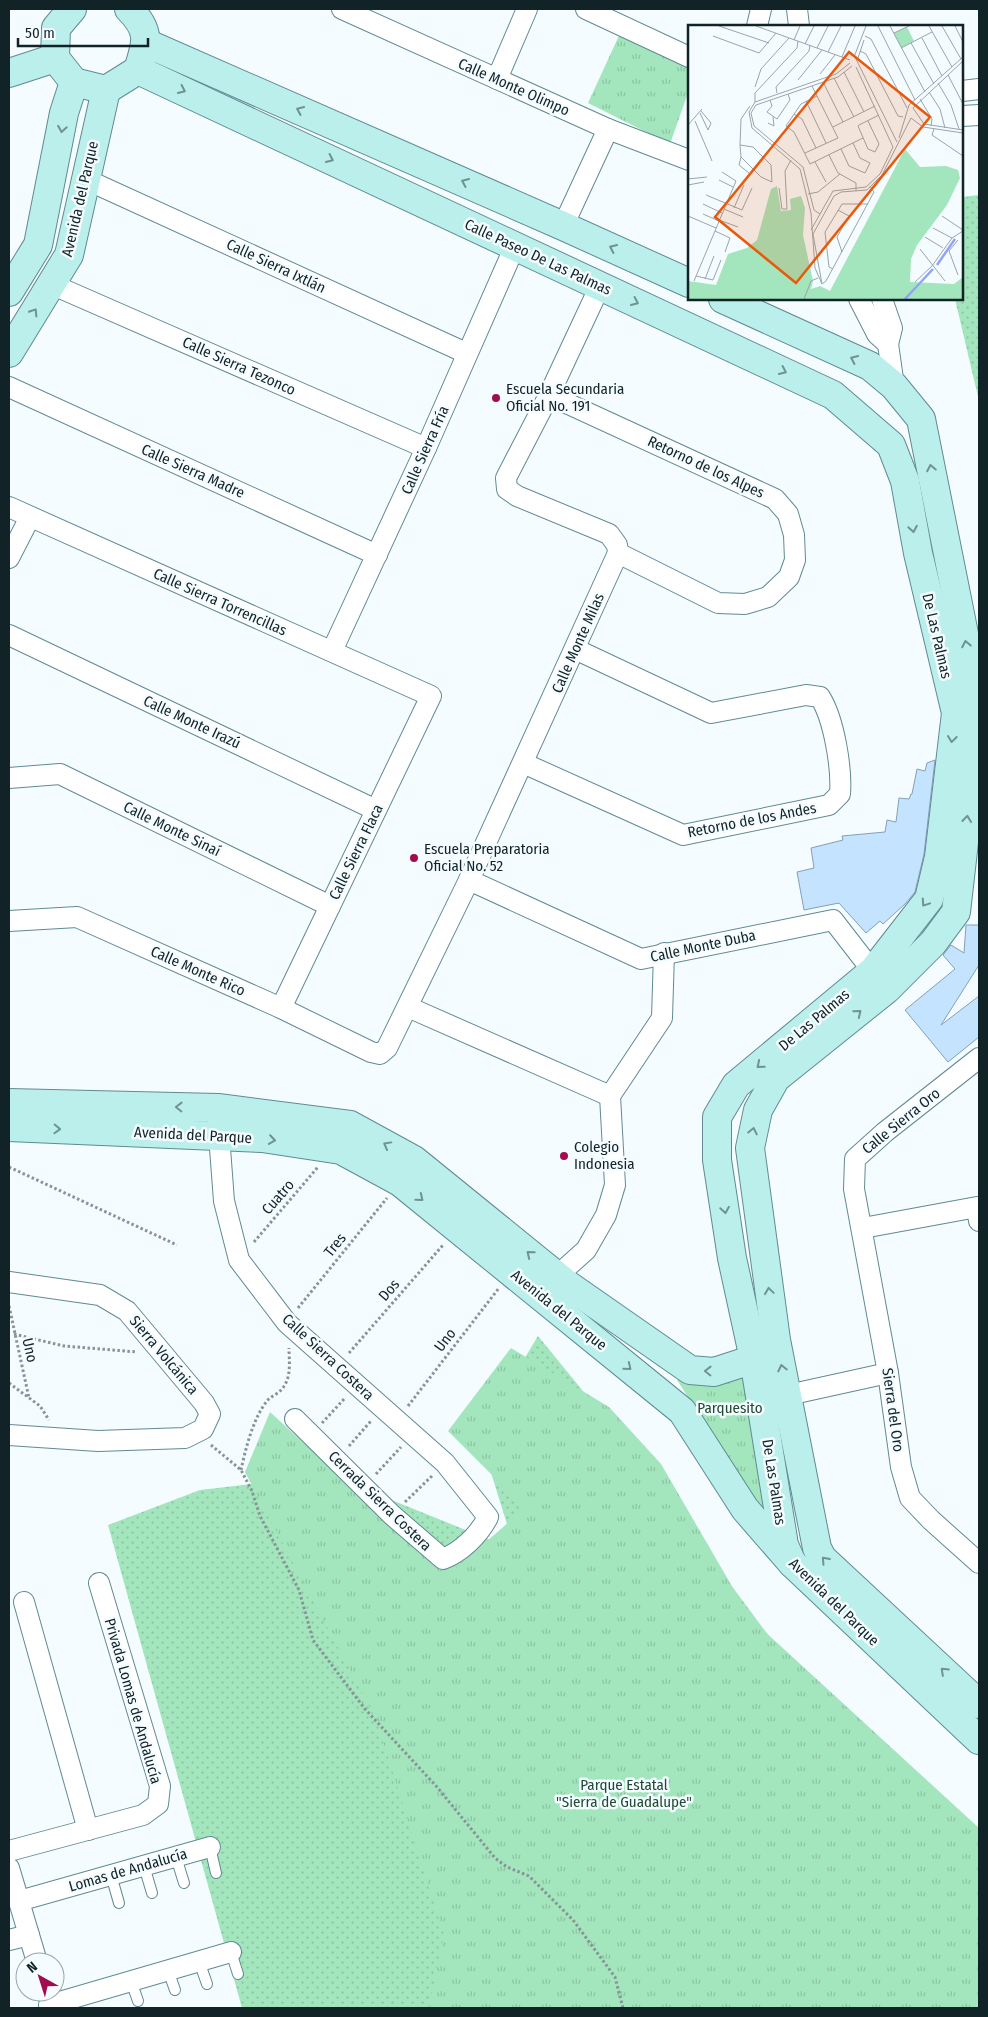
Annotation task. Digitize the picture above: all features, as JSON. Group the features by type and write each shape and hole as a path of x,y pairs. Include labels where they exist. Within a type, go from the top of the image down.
{"street":[{"path":"72,9 56,28 56,58 74,82 106,90 138,70 146,43 140,21 129,9"},
{"name":"Calle Monte Olimpo","path":"342,9 608,129 688,160"},
{"path":"497,79 527,9"},
{"path":"586,9 688,57"},
{"path":"757,25 761,9"},
{"path":"797,9 799,25"},
{"path":"146,43 688,283"},
{"path":"9,73 56,58"},
{"name":"Calle Paseo De Las Palmas","path":"138,70 834,394 891,445 905,481"},
{"name":"Avenida del Parque","path":"9,292 38,245 64,114 74,82"},
{"path":"963,91 979,89"},
{"name":"Avenida del Parque","path":"9,354 69,255 106,90"},
{"path":"963,116 979,115"},
{"path":"563,226 608,129"},
{"name":"Calle Sierra Ixtlán","path":"85,179 466,354"},
{"name":"Calle Sierra Fría","path":"332,651 426,448 515,246"},
{"name":"Calle Sierra Tezonco","path":"51,284 426,448"},
{"path":"600,286 549,395 506,478 507,489 517,496 609,534 617,545 618,554"},
{"path":"725,300 870,366 894,386"},
{"path":"860,300 877,334 888,344"},
{"path":"882,300 892,328 888,344 894,386"},
{"name":"De Las Palmas","path":"792,1563 784,1545 754,1359 732,1258 717,1160 717,1117 736,1085 933,943 956,912 973,711 922,419 894,386"},
{"name":"Calle Sierra Madre","path":"9,387 377,555"},
{"name":"Retorno de los Alpes","path":"549,395 775,498 788,514 794,535 795,560 789,578 768,597 745,604 718,603 618,554"},
{"name":"De Las Palmas","path":"905,481 918,553 973,711"},
{"name":"Calle Sierra Torrencillas","path":"9,507 431,696"},
{"path":"9,558 30,517"},
{"name":"Calle Monte Milas","path":"380,1054 387,1048 469,880 618,554"},
{"name":"Calle Monte Irazú","path":"9,635 376,810"},
{"name":"Retorno de los Andes","path":"523,763 683,835 829,805 840,794 841,781 827,709 820,697 806,695 711,713 576,649"},
{"name":"Calle Sierra Flaca","path":"280,1008 431,696"},
{"name":"Calle Monte Sinaí","path":"9,778 60,774 330,906"},
{"name":"Calle Monte Duba","path":"469,880 641,959 833,920 880,980"},
{"name":"Calle Monte Rico","path":"9,921 77,917 280,1008 371,1052 380,1054"},
{"path":"547,1285 586,1250 606,1215 615,1185 610,1096 662,1018 664,953"},
{"name":"De Las Palmas","path":"776,1340 750,1148 758,1110 776,1078 880,980"},
{"path":"408,1006 610,1096"},
{"name":"Calle Sierra Oro","path":"863,1228 854,1188 855,1159 885,1132 979,1058"},
{"name":"Avenida del Parque","path":"9,1103 218,1108 350,1125 414,1160 682,1411 745,1508 792,1563 869,1619 979,1704"},
{"name":"Calle Sierra Costera","path":"218,1108 218,1136 224,1201 239,1260 289,1325 445,1463 488,1517"},
{"name":"Avenida del Parque","path":"9,1128 262,1138 342,1150 400,1182 511,1272 547,1285 690,1370 714,1372 754,1359"},
{"path":"863,1228 977,1207 979,1221"},
{"name":"Sierra del Oro","path":"863,1228 888,1373 901,1467 910,1498 931,1520 979,1562"},
{"path":"732,1258 764,1252"},
{"name":"Sierra Volcánica","path":"9,1282 100,1295 127,1311 204,1404 210,1414 199,1431"},
{"name":"Avenida del Parque","path":"776,1340 817,1548 822,1558 869,1619 979,1740"},
{"path":"788,1395 888,1373"},
{"name":"Cerrada Sierra Costera","path":"295,1418 392,1515 443,1559 456,1554 483,1527 488,1517"},
{"path":"9,1435 118,1440 185,1438 199,1431"},
{"name":"Privada Lomas de Andalucía","path":"9,1851 144,1815 158,1804 160,1786 99,1583"},
{"path":"24,1602 88,1830"},
{"name":"Lomas de Andalucía","path":"19,1901 210,1847"},
{"path":"9,1868 34,1952"},
{"path":"9,1940 29,1935"},
{"path":"65,1998 231,1952"}],"lane":[{"name":"Lomas de Andalucía","path":"210,1847 216,1873"},
{"path":"176,1857 184,1883"},
{"path":"144,1866 152,1893"},
{"path":"111,1875 119,1903"},
{"path":"231,1952 238,1974"},
{"path":"199,1961 207,1984"},
{"path":"168,1970 175,1990"},
{"path":"131,1981 138,2001"}],"path":[{"name":"Cuatro","path":"239,1260 334,1149"},
{"path":"9,1167 177,1245"},
{"name":"Tres","path":"289,1325 400,1182"},
{"name":"Dos","path":"337,1367 458,1228"},
{"name":"Uno","path":"337,1460 390,1414 511,1272"},
{"name":"Uno","path":"9,1306 29,1398"},
{"path":"241,1470 256,1421 268,1400 287,1381 289,1325"},
{"path":"14,1334 64,1346 148,1352 157,1348"},
{"path":"9,1382 40,1406 60,1438"},
{"path":"311,1434 357,1385"},
{"path":"199,1431 241,1470 252,1491 260,1516 299,1590 312,1640 365,1709 437,1787 495,1858 507,1867 529,1876 541,1886 583,1932 615,1978 624,2008"},
{"path":"364,1487 413,1434"},
{"path":"392,1515 445,1463"}],"green space":[{"path":"623,27 688,58 688,93 670,144 588,103"},
{"path":"979,195 979,401 955,300 963,300 963,197"},
{"name":"Parque Estatal \"Sierra de Guadalupe\"","path":"538,1336 627,1445 832,1721 979,2008 242,2008 108,1525 200,1490 330,1475 515,1550 479,1434"},
{"name":"Parque Estatal \"Sierra de Guadalupe\"","path":"511,1348 609,1407 661,1464 751,1619 979,1828 979,2008 429,2008 444,1935 376,1719 245,1472 270,1412 448,1575 525,1508 448,1431"},
{"name":"Parquesito","path":"753,1364 779,1537 677,1380 716,1380"}],"building":[{"path":"935,760 924,854 915,892 905,904 883,924 880,921 866,933 839,903 804,910 797,872 814,868 811,848 843,840 842,836 885,832 887,820 896,822 899,798 909,799 912,794 917,769 925,771 927,763"},
{"path":"966,925 979,925 979,965 941,1025 979,996 979,1037 948,1062 905,1010 955,969 943,955 951,945 964,953"}],"place":[{"name":"Escuela Secundaria Oficial No. 191","path":"496,398"},
{"name":"Escuela Preparatoria Oficial No. 52","path":"414,858"},
{"name":"Colegio Indonesia","path":"564,1156"}]}
